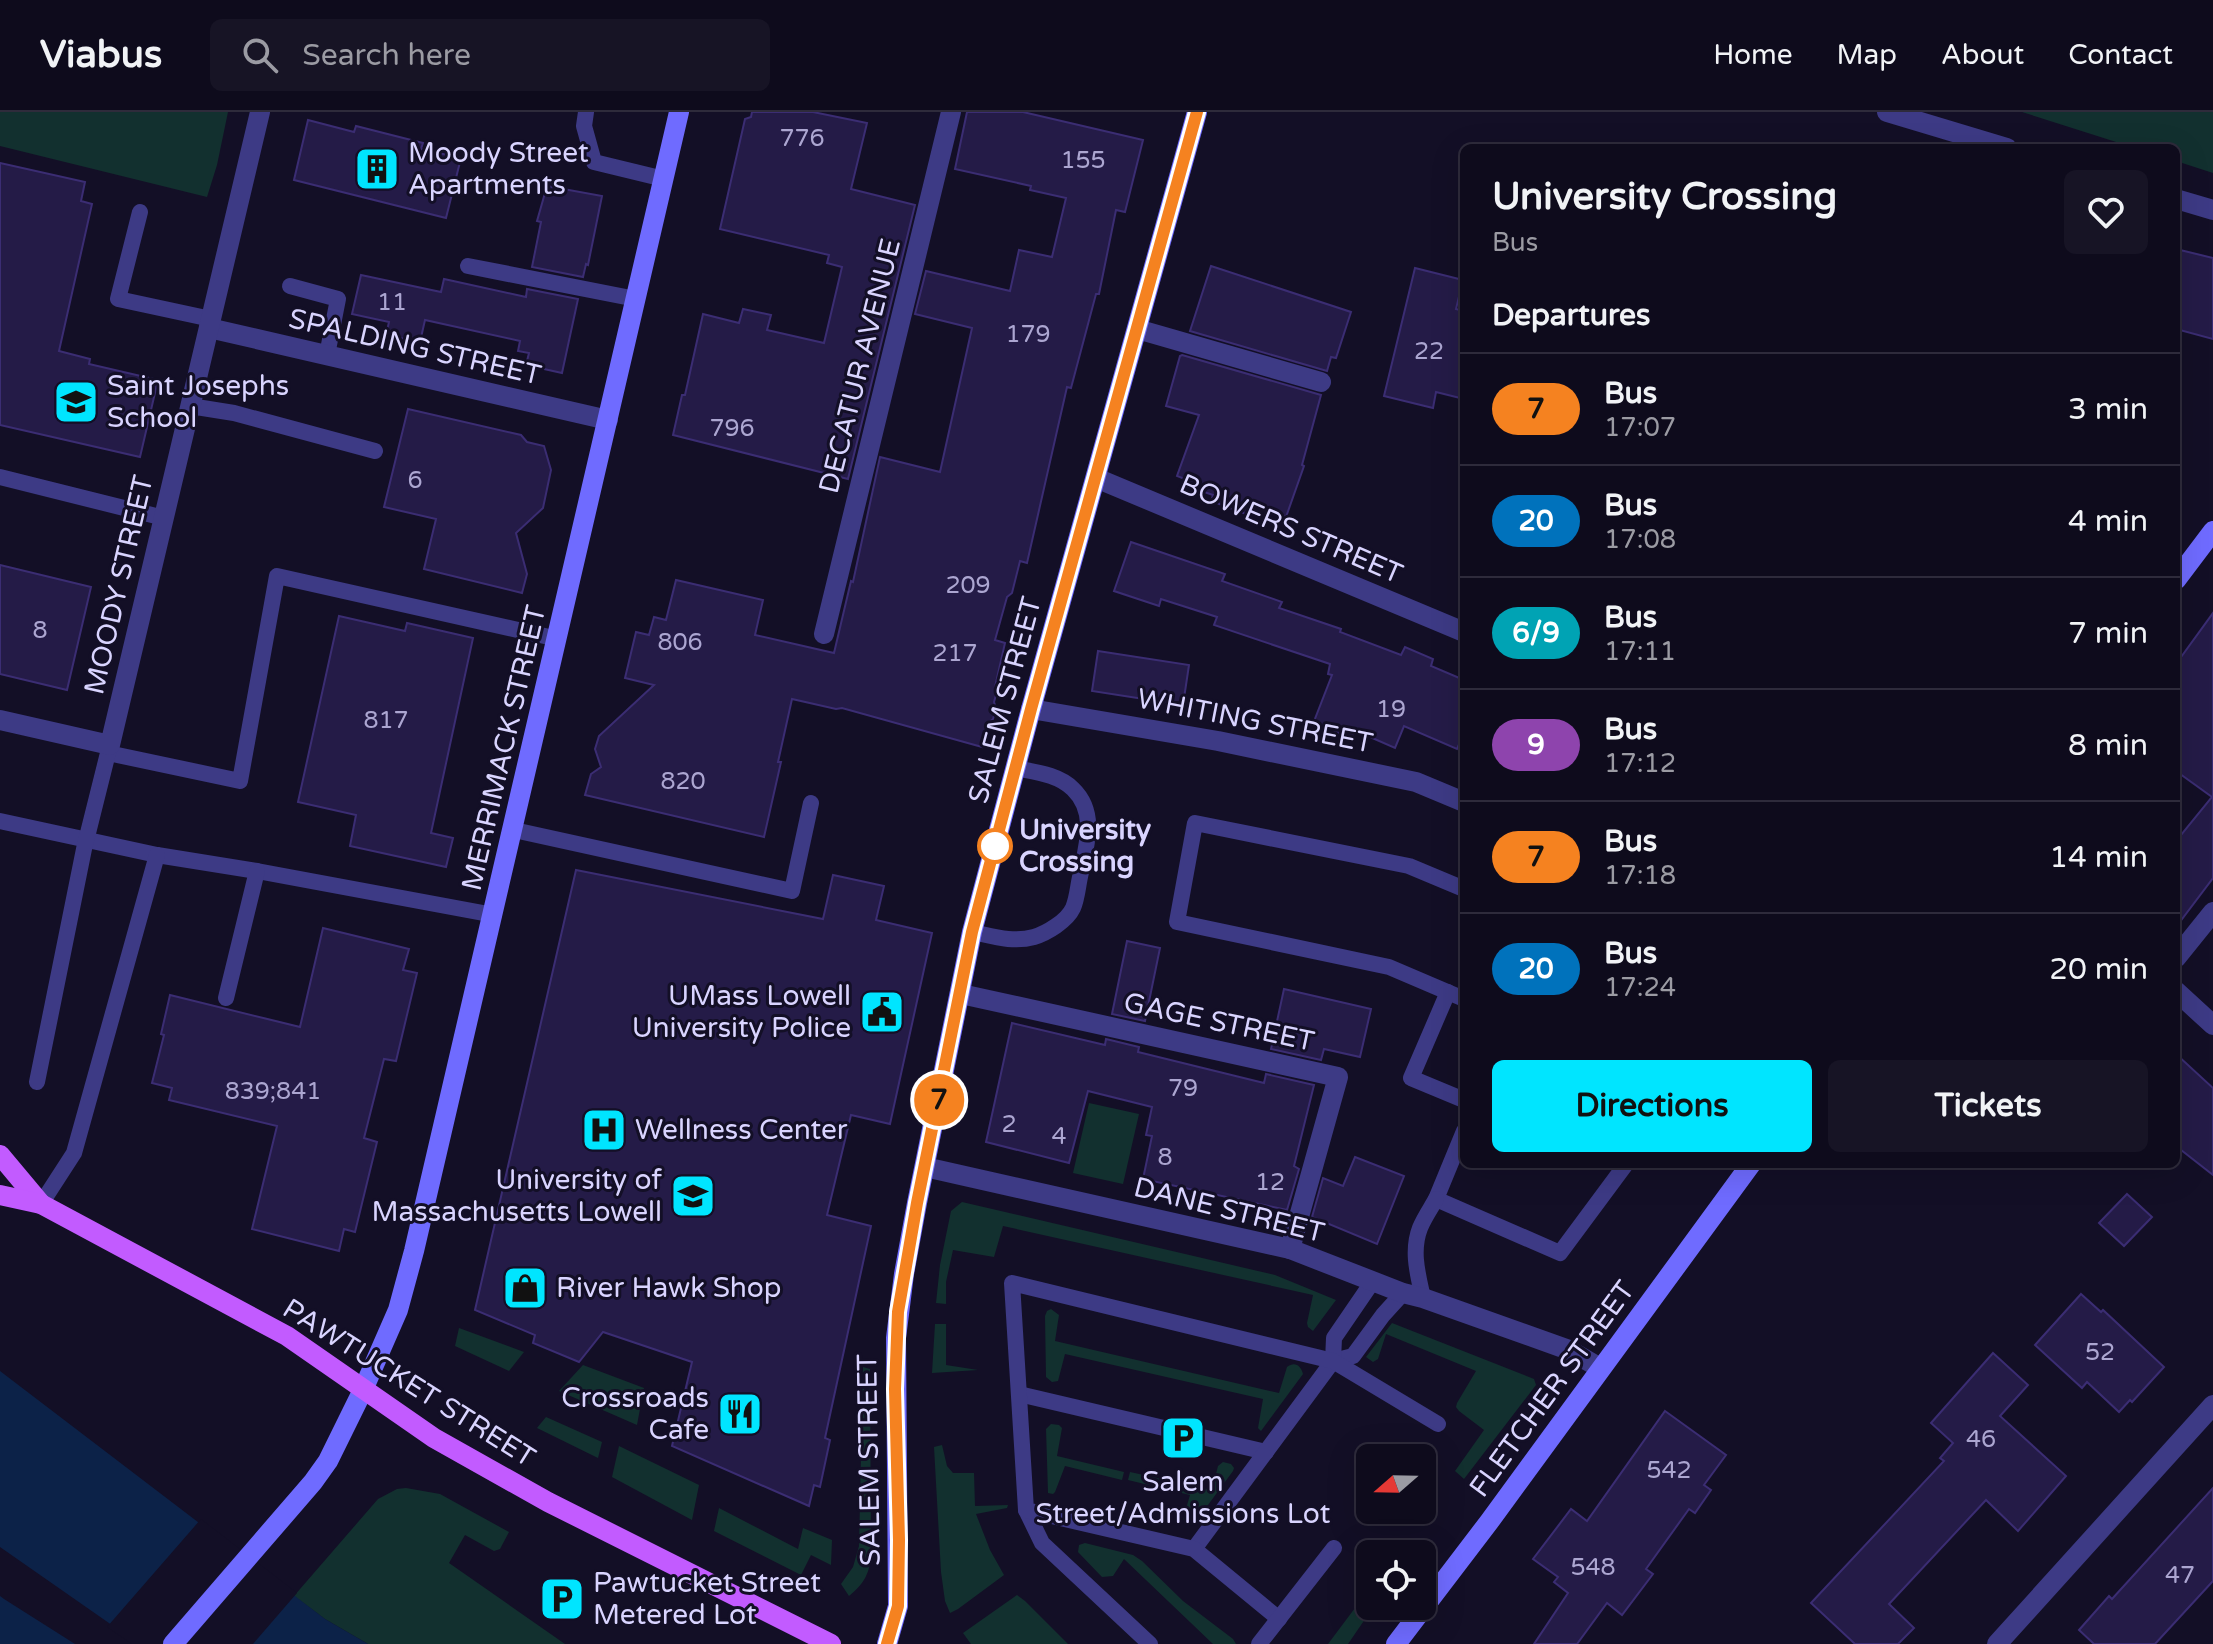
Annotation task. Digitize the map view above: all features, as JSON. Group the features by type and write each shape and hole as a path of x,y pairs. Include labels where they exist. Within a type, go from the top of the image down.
{"main road":[{"name":"MERRIMACK STREET","path":"173,1644 328,1461 398,1310 514,830 679,112"},
{"name":"SALEM STREET","path":"887,1644 898,1606 896,1338 904,1274 972,932 1197,112"},
{"path":"2180,575 2213,531"},
{"path":"0,1155 41,1204"},
{"name":"FLETCHER STREET","path":"1396,1644 1748,1168"},
{"name":"PAWTUCKET STREET","path":"0,1195 41,1204 298,1343 434,1438 548,1502 831,1644"}],"street":[{"name":"MOODY STREET","path":"109,749 260,112"},
{"name":"DECATUR AVENUE","path":"824,634 951,112"},
{"path":"1887,112 1994,144"},
{"path":"2180,200 2213,210"},
{"name":"SPALDING STREET","path":"210,323 327,355 608,420"},
{"path":"1137,329 1321,382"},
{"name":"BOWERS STREET","path":"1096,478 1460,630"},
{"name":"WHITING STREET","path":"1031,709 1218,741 1416,782 1460,800"},
{"path":"0,720 109,749"},
{"path":"2180,953 2213,912"},
{"name":"GAGE STREET","path":"961,994 1338,1077 1290,1249"},
{"path":"2180,995 2213,1025"},
{"name":"DANE STREET","path":"925,1167 1290,1249 1569,1350 1600,1368"},
{"path":"1997,1644 2213,1405"}],"lane":[{"path":"586,112 584,126 594,162 664,179"},
{"path":"140,212 118,299 210,323"},
{"path":"468,266 636,299"},
{"path":"290,286 338,299 327,355"},
{"path":"190,406 234,413 375,451"},
{"path":"0,477 164,518"},
{"path":"37,1082 86,839 109,749 240,781 277,576 558,639"},
{"path":"972,932 1009,940 1034,937 1056,926 1073,908 1089,833 1083,802 1074,789 1061,780 1015,768"},
{"path":"514,830 792,891 811,803"},
{"path":"0,821 157,855 494,915"},
{"path":"1460,887 1409,866 1195,823 1177,922 1389,967 1460,997"},
{"path":"41,1204 74,1153 157,855"},
{"path":"226,998 257,871"},
{"path":"1448,992 1411,1078 1460,1098"},
{"path":"1333,1361 1353,1356 1383,1315 1413,1296 1420,1228 1436,1199 1460,1141"},
{"path":"1436,1199 1560,1253 1621,1168"},
{"path":"1194,1549 1333,1361 1334,1338 1373,1281"},
{"path":"1150,1644 1042,1543 1026,1510 1012,1283 1333,1361 1438,1424"},
{"path":"1019,1394 1266,1452"},
{"path":"1026,1510 1194,1549 1279,1619"},
{"path":"1259,1644 1334,1548"}],"green space":[{"path":"0,112 228,112 207,197 0,146"},
{"path":"2022,112 2213,112 2213,173 2180,162 2180,144 2122,144"},
{"path":"1089,1103 1139,1114 1123,1184 1073,1173"},
{"path":"962,1202 1275,1275 1336,1300 1313,1331 1307,1323 1313,1295 1003,1226 994,1257 953,1250 946,1282 946,1304 936,1303 951,1211"},
{"path":"1051,1309 1059,1315 1055,1341 1279,1393 1287,1367 1297,1365 1303,1374 1261,1431 1258,1428 1263,1399 1065,1354 1058,1381 1052,1382 1046,1377 1045,1316"},
{"path":"1392,1323 1534,1379 1536,1385 1464,1479 1455,1471 1484,1430 1456,1407 1476,1371 1386,1334 1378,1359 1373,1362 1366,1357"},
{"path":"935,1324 946,1324 946,1365 978,1370 932,1373"},
{"path":"459,1328 524,1352 509,1371 455,1346"},
{"path":"583,1365 644,1388 637,1425 559,1391"},
{"path":"863,1367 870,1369 871,1554 865,1578 849,1596 841,1584 853,1567 859,1546"},
{"path":"546,1417 602,1442 598,1458 537,1428"},
{"path":"1051,1424 1062,1428 1057,1456 1124,1472 1122,1480 1065,1466 1055,1492 1048,1493 1046,1429"},
{"path":"942,1445 947,1466 953,1473 974,1473 975,1506 1008,1505 1007,1508 976,1514 1004,1575 950,1613 941,1572 934,1447"},
{"path":"619,1446 699,1485 692,1520 612,1477"},
{"path":"1223,1462 1231,1464 1233,1471 1194,1524 1186,1525 1183,1519 1190,1495 1128,1480 1130,1472 1212,1490 1218,1466"},
{"path":"406,1488 440,1494 509,1532 500,1549 494,1551 465,1535 449,1563 565,1644 368,1644 325,1619 294,1596 378,1499"},
{"path":"719,1508 798,1549 803,1528 832,1540 831,1565 811,1555 801,1575 714,1531"},
{"path":"1085,1543 1133,1555 1142,1561 1183,1601 1236,1644 1213,1644 1124,1559 1113,1576 1102,1577 1078,1552 1079,1545"},
{"path":"1017,1595 1068,1644 971,1644 963,1633"},
{"path":"1356,1607 1356,1620 1364,1620 1348,1644 1328,1644"}],"water":[{"path":"0,1371 325,1619 368,1644 139,1644 0,1547"},
{"path":"0,1596 4,1599 75,1644 0,1644"}],"pier":[{"path":"201,1519 297,1593 253,1644 132,1644 107,1627"}],"building":[{"path":"752,112 813,112 867,123 851,189 915,205 848,479 673,435 703,314 739,323 743,309 771,315 767,330 824,343 842,267 827,263 829,255 720,229 745,119 751,117"},
{"path":"967,112 1023,112 1143,140 1125,212 1116,210 1099,294 1096,294 1071,388 1067,387 1027,563 1020,561 995,640 1005,643 995,687 998,688 994,702 996,708 993,719 988,723 982,747 842,708 792,699 764,837 585,795 591,774 601,767 595,749 599,736 654,685 625,678 636,632 649,635 654,617 666,620 676,580 763,600 755,635 834,653 880,457 940,472 972,328 915,314 926,271 1010,291 1019,250 1052,257 1066,198 1030,190 1031,186 955,169"},
{"name":"Moody Street Apartments","path":"308,120 354,132 356,126 423,143 421,149 461,158 446,218 294,180"},
{"path":"0,163 85,182 81,201 92,204 59,351 90,359 89,364 158,380 140,457 0,425"},
{"path":"547,186 602,196 583,277 532,267 541,222 537,221"},
{"path":"2180,250 2213,258 2213,339 2180,330"},
{"path":"1211,266 1351,312 1336,358 1331,357 1327,371 1190,331"},
{"path":"1415,268 1460,279 1456,309 1460,310 1460,398 1436,392 1433,408 1384,396"},
{"path":"361,275 441,292 444,279 526,297 527,289 578,299 562,373 526,365 529,353 518,351 520,341 425,320 420,342 386,335 389,322 352,314"},
{"path":"1182,355 1321,395 1304,466 1286,517 1250,504 1246,514 1211,501 1213,495 1198,490 1200,485 1177,476 1199,415 1166,406"},
{"path":"408,409 521,435 527,442 544,446 551,470 543,508 516,533 527,574 522,593 424,569 436,519 384,507"},
{"path":"1131,542 1225,574 1222,581 1282,602 1279,608 1341,629 1340,632 1401,655 1405,647 1433,659 1431,666 1460,678 1460,742 1457,749 1404,726 1395,748 1354,730 1352,738 1313,724 1332,675 1328,674 1330,664 1214,625 1217,617 1161,599 1159,606 1114,591"},
{"path":"0,565 91,587 67,690 0,674"},
{"path":"2213,613 2213,878 2180,922 2180,836 2212,797 2180,774 2180,658"},
{"path":"339,616 405,631 407,623 473,638 431,833 453,838 446,867 350,846 356,815 298,802"},
{"path":"1098,651 1189,665 1183,705 1092,691"},
{"path":"576,870 823,919 833,875 884,886 876,920 932,933 890,1124 851,1115 827,1215 871,1226 825,1438 830,1440 820,1487 814,1485 809,1506 672,1446 692,1362 603,1332 579,1362 533,1343 535,1335 475,1310"},
{"path":"323,928 409,949 403,970 417,973 396,1061 384,1059 364,1138 377,1142 355,1232 344,1229 339,1251 252,1229 277,1126 169,1100 172,1088 152,1083 170,995 300,1027"},
{"path":"1127,941 1160,948 1145,1021 1112,1014"},
{"path":"1284,989 1371,1009 1360,1057 1324,1049 1321,1060 1271,1049"},
{"path":"1012,1023 1105,1045 1106,1039 1139,1047 1138,1052 1264,1083 1266,1074 1314,1085 1294,1166 1299,1169 1287,1210 1143,1179 1152,1136 1146,1135 1152,1107 1088,1091 1069,1163 986,1142"},
{"path":"2180,1058 2213,1088 2213,1175 2180,1149"},
{"path":"1355,1157 1404,1176 1377,1244 1312,1217 1323,1178 1343,1186"},
{"path":"2127,1194 2152,1217 2124,1246 2099,1223"},
{"path":"2081,1294 2101,1312 2103,1310 2164,1367 2119,1412 2087,1382 2082,1388 2035,1345"},
{"path":"1993,1353 2028,1385 2000,1416 2066,1476 2018,1531 1986,1500 1889,1604 1914,1628 1898,1644 1855,1644 1811,1603 1944,1461 1940,1458 1953,1443 1931,1423"},
{"path":"1665,1411 1726,1455 1704,1485 1711,1490 1695,1513 1689,1509 1646,1569 1653,1574 1622,1615 1607,1603 1577,1644 1534,1644 1568,1593 1554,1582 1558,1577 1533,1559 1571,1509 1587,1521"},
{"path":"2213,1488 2213,1581 2155,1644 2094,1644 2079,1630 2109,1596 2112,1599"}],"bus line":[{"name":"7","path":"887,1644 898,1606 896,1338 917,1203 972,932 1197,112"}],"place":[{"name":"Moody Street Apartments","path":"377,169"},
{"name":"Saint Josephs School","path":"76,402"},
{"name":"University Crossing","path":"995,846"},
{"name":"UMass Lowell University Police","path":"882,1012"},
{"name":"Wellness Center","path":"604,1130"},
{"name":"University of Massachusetts Lowell","path":"693,1196"},
{"name":"River Hawk Shop","path":"525,1288"},
{"name":"Crossroads Cafe","path":"740,1414"},
{"name":"Salem Street/Admissions Lot","path":"1183,1438"},
{"name":"Pawtucket Street Metered Lot","path":"562,1599"}]}
